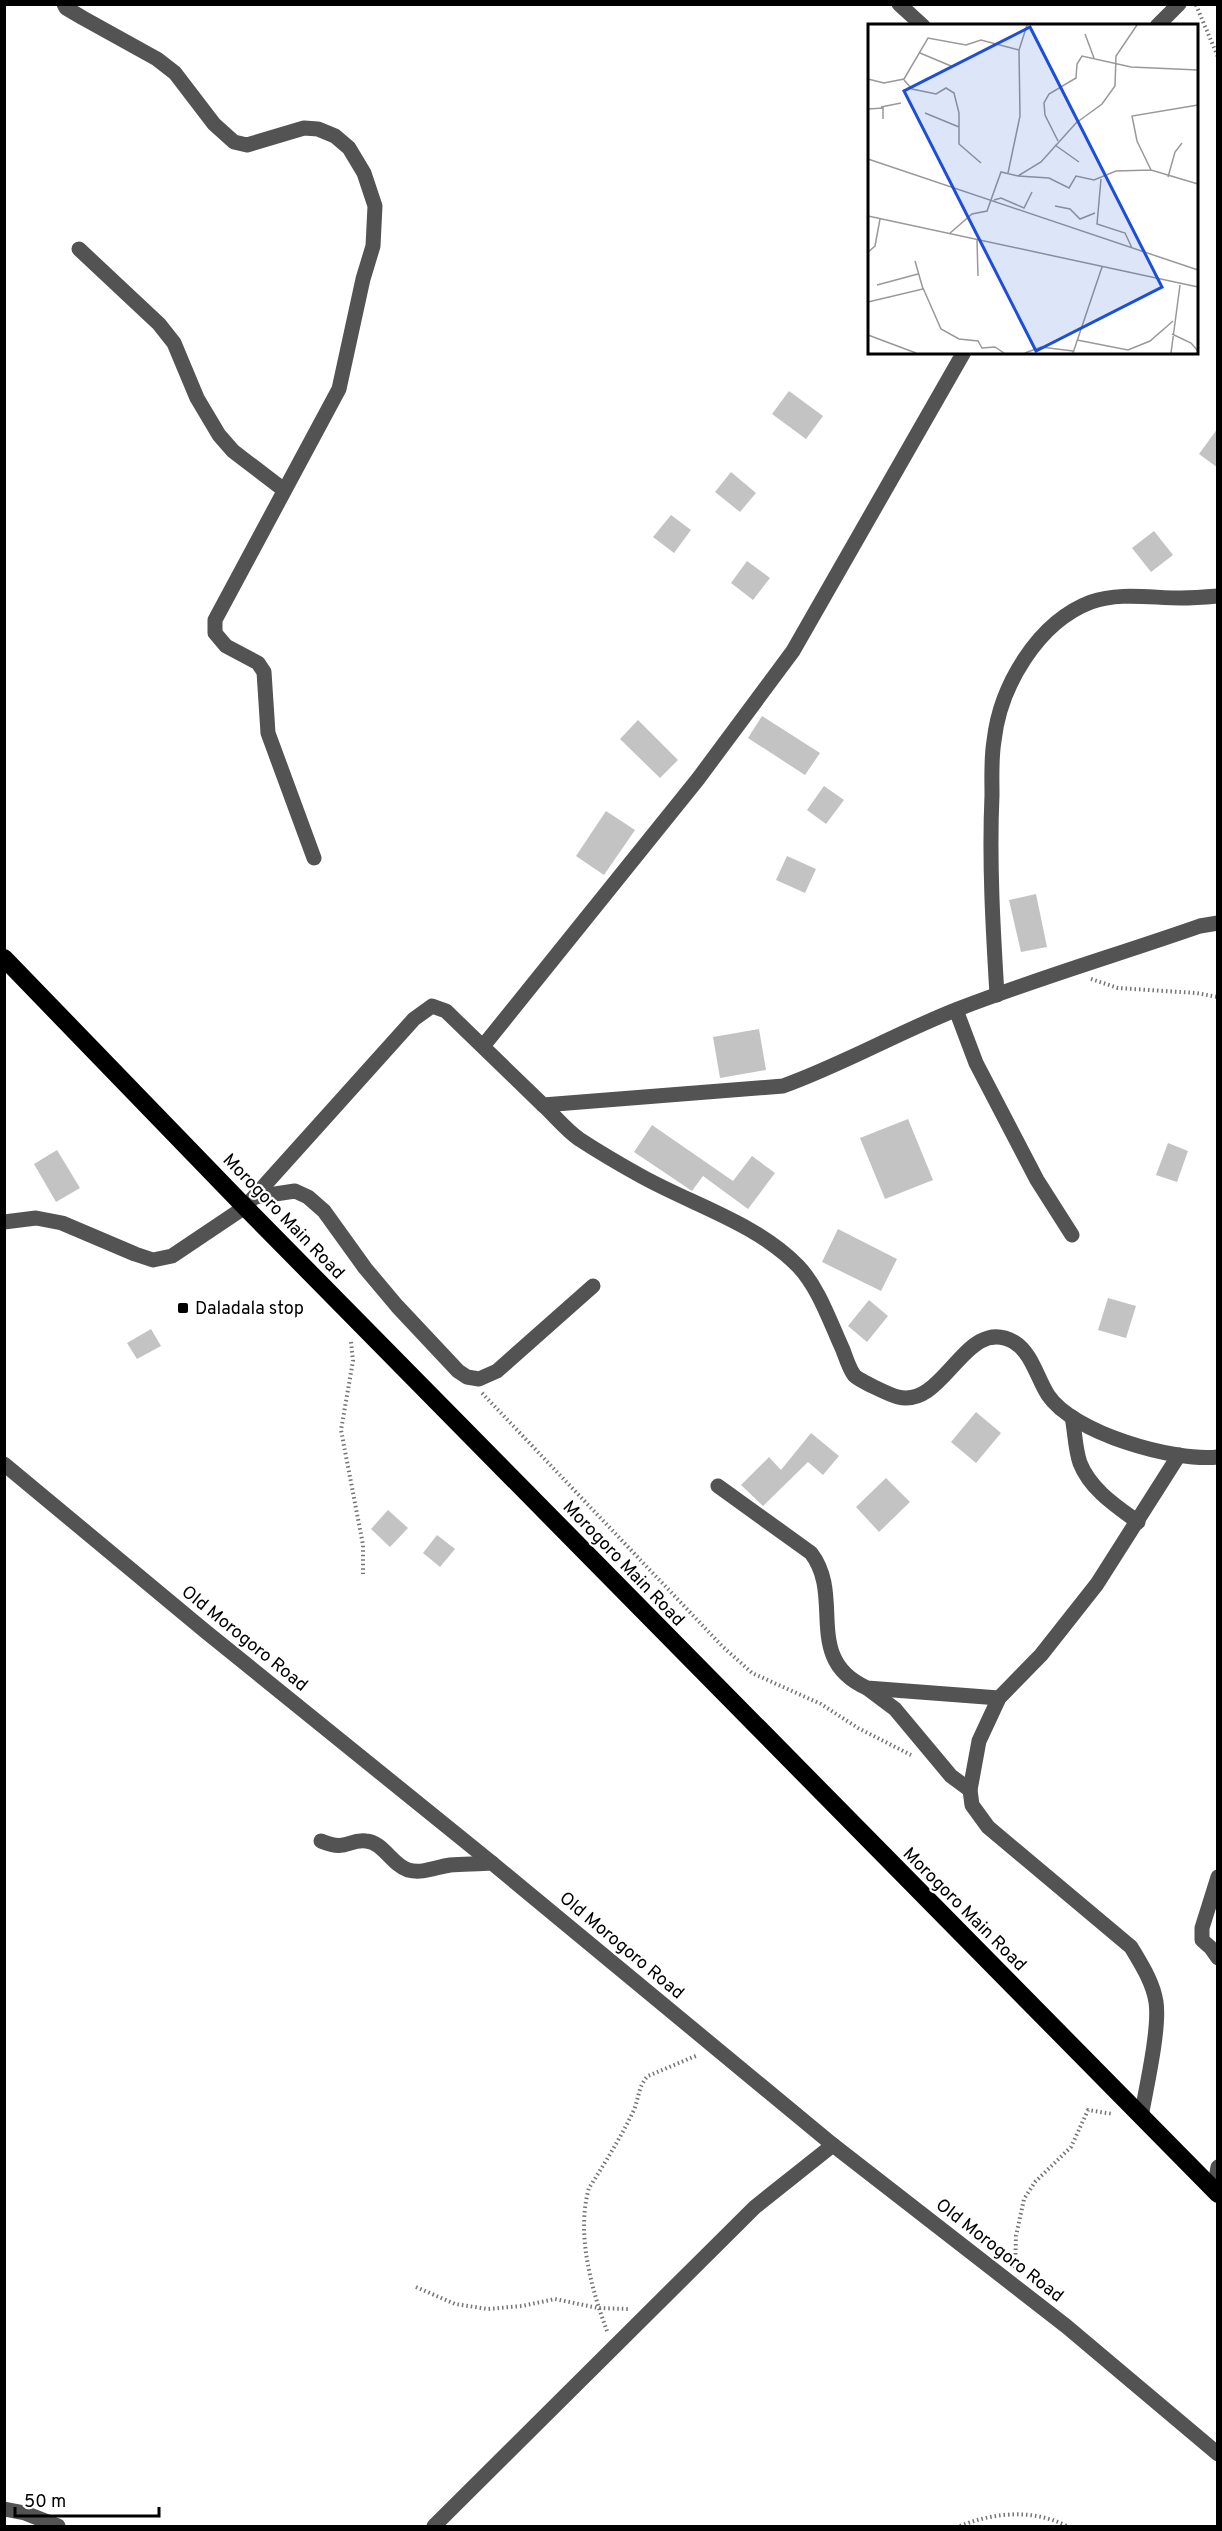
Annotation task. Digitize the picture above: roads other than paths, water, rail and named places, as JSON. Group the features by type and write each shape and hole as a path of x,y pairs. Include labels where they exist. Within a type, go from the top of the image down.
{"highway":[{"name":"Morogoro Main Road","path":"4,958 250,1202 348,1311 1216,2192"}],"street":[{"path":"64,4 66,8 166,66 175,74 214,124 234,142 247,146 304,128 318,129 335,136 349,148 364,173 375,206 374,246 363,279 341,379 326,414 215,620 215,633 226,646 258,663 264,672 268,733 314,858"},
{"path":"899,4 921,24"},
{"path":"1159,24 1179,4"},
{"path":"79,249 159,324 174,343 197,398 219,435 233,451 284,490"},
{"path":"484,1045 698,778 793,651 963,354"},
{"path":"997,995 990,857 994,740 1003,705 1019,667 1035,642 1061,620 1090,603 1112,597 1218,596"},
{"path":"543,1105 783,1086 821,1072 956,1010 1200,926 1218,923"},
{"path":"4,1222 36,1218 62,1223 153,1260 172,1256 250,1202 414,1019 432,1006 447,1011 578,1138 642,1176 774,1245 799,1267 816,1292 855,1376 897,1397 918,1399 936,1386 951,1366 976,1343 999,1337 1015,1342 1026,1354 1049,1397 1072,1417 1119,1441 1179,1455 1218,1457"},
{"path":"956,1010 976,1063 1037,1180 1072,1235"},
{"path":"250,1202 295,1191 308,1197 324,1211 365,1268 403,1313 442,1355 467,1377 478,1379 497,1371 593,1286"},
{"path":"1072,1417 1080,1461 1088,1477 1105,1496 1138,1522"},
{"path":"1141,2117 1155,2030 1156,2002 1146,1972 1131,1947 988,1827 972,1805 970,1790 979,1741 999,1698 1041,1655 1097,1584 1179,1455"},
{"name":"Old Morogoro Road","path":"4,1464 214,1639 492,1863 833,2145 1066,2326 1218,2454"},
{"path":"718,1486 811,1553 818,1562 825,1594 826,1631 832,1655 849,1677 895,1709 951,1776 970,1790"},
{"path":"867,1688 999,1698"},
{"path":"321,1841 335,1846 345,1846 365,1840 374,1843 389,1858 408,1870 427,1871 447,1865 492,1863"},
{"path":"1218,1877 1203,1928 1202,1940 1218,1958"},
{"path":"434,2526 755,2207 833,2145"},
{"path":"1216,2192 1218,2167"},
{"path":"4,2509 24,2513 58,2526"}],"place":[{"name":"Daladala stop","path":"183,1308"}]}
